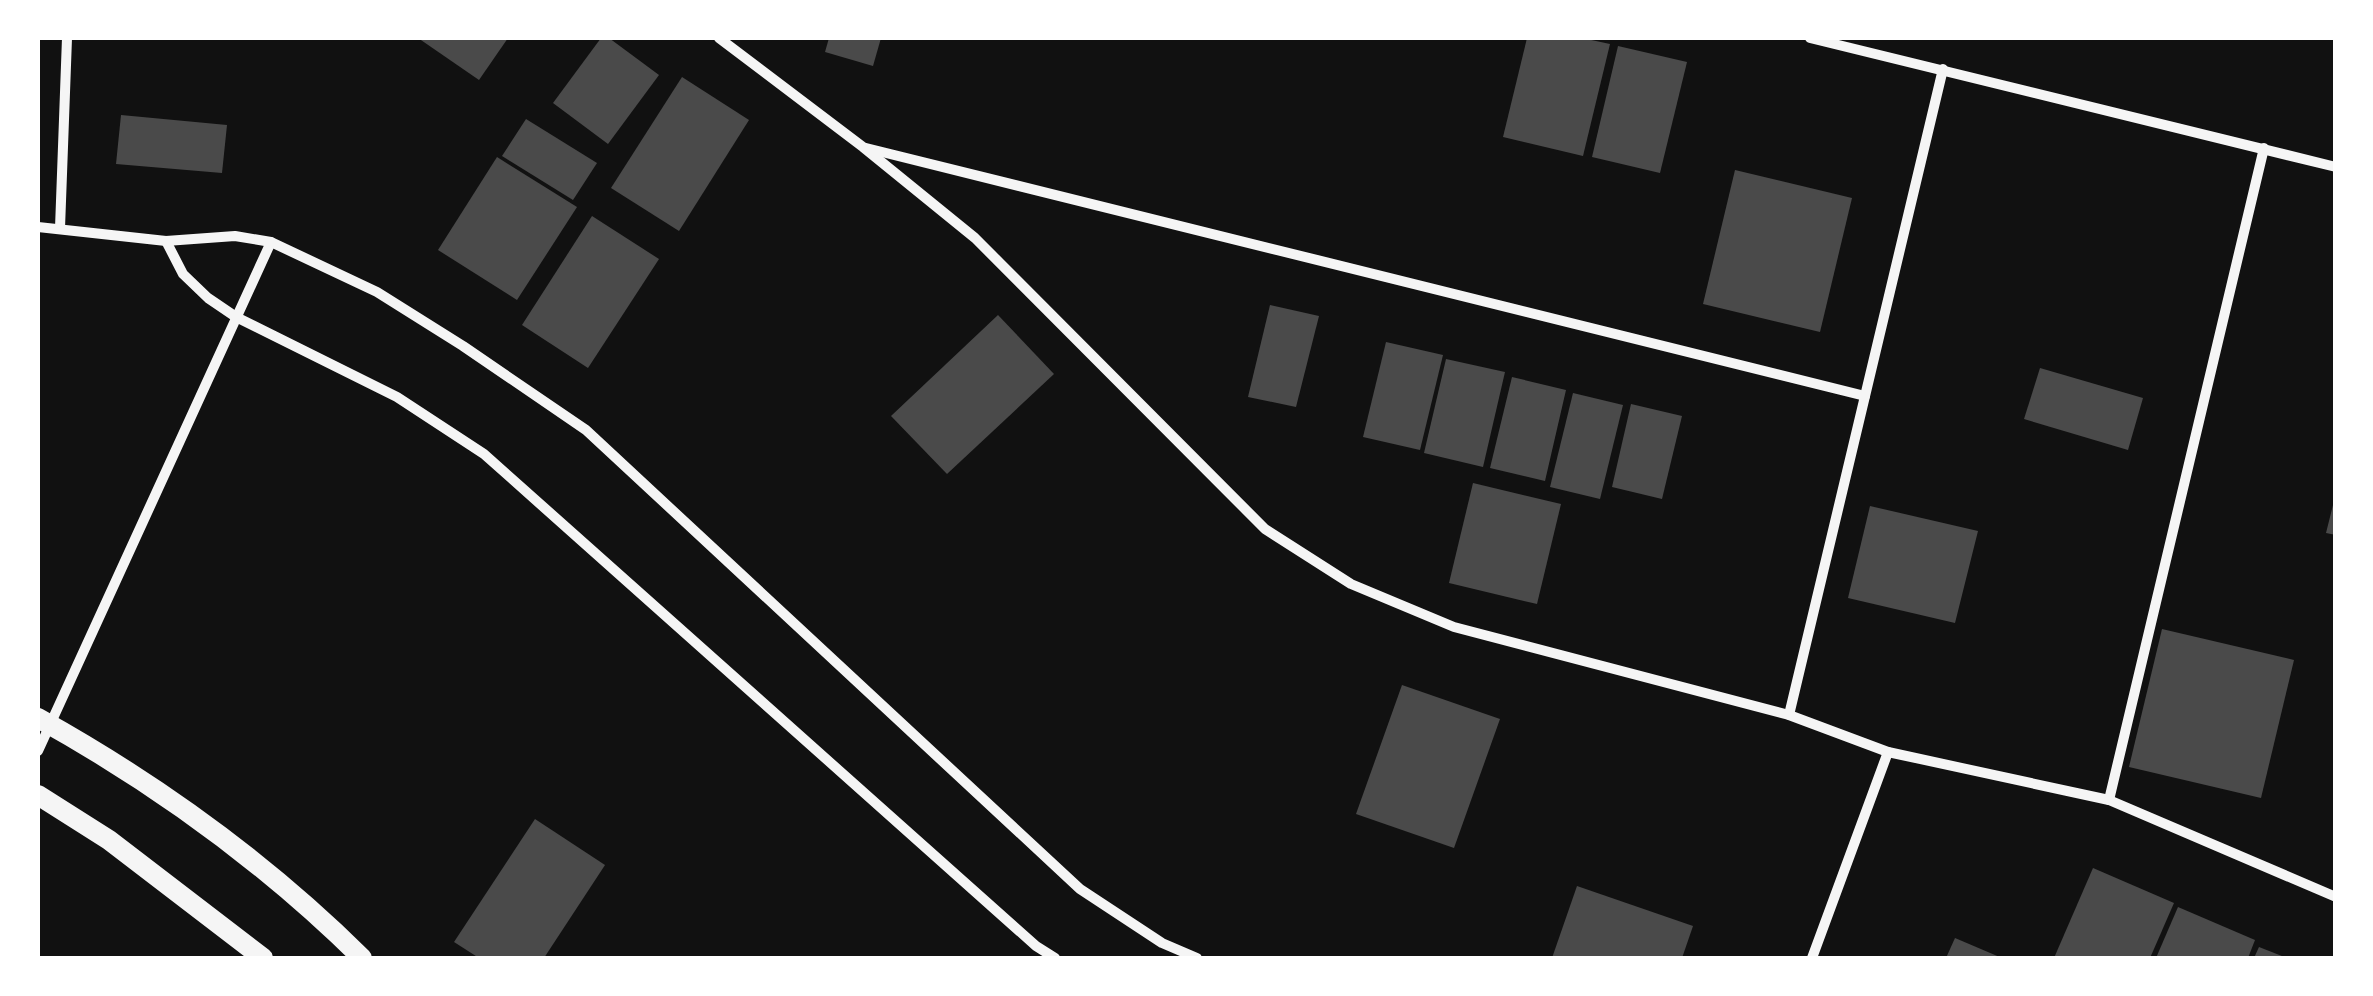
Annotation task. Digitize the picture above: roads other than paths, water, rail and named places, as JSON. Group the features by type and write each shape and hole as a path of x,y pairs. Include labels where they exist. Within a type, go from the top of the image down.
{"main road":[{"path":"44,722 206,825 322,918 362,958"},
{"path":"38,795 109,840 263,958"}],"street":[{"path":"60,228 67,38"},
{"path":"720,38 975,238 1265,528 1351,584 1454,626 1789,714 1888,752 2110,800 2336,897"},
{"path":"1810,38 2336,167"},
{"path":"1789,714 1943,69"},
{"path":"863,147 1865,396"},
{"path":"2110,800 2264,148"},
{"path":"38,227 166,241 235,236 271,242 377,292 464,346 586,430 1080,889 1162,942 1196,958"},
{"path":"166,241 183,274 236,318 396,396 484,454 1036,946 1055,958"},
{"path":"38,751 44,722 271,242"},
{"path":"1812,958 1888,752"}]}
